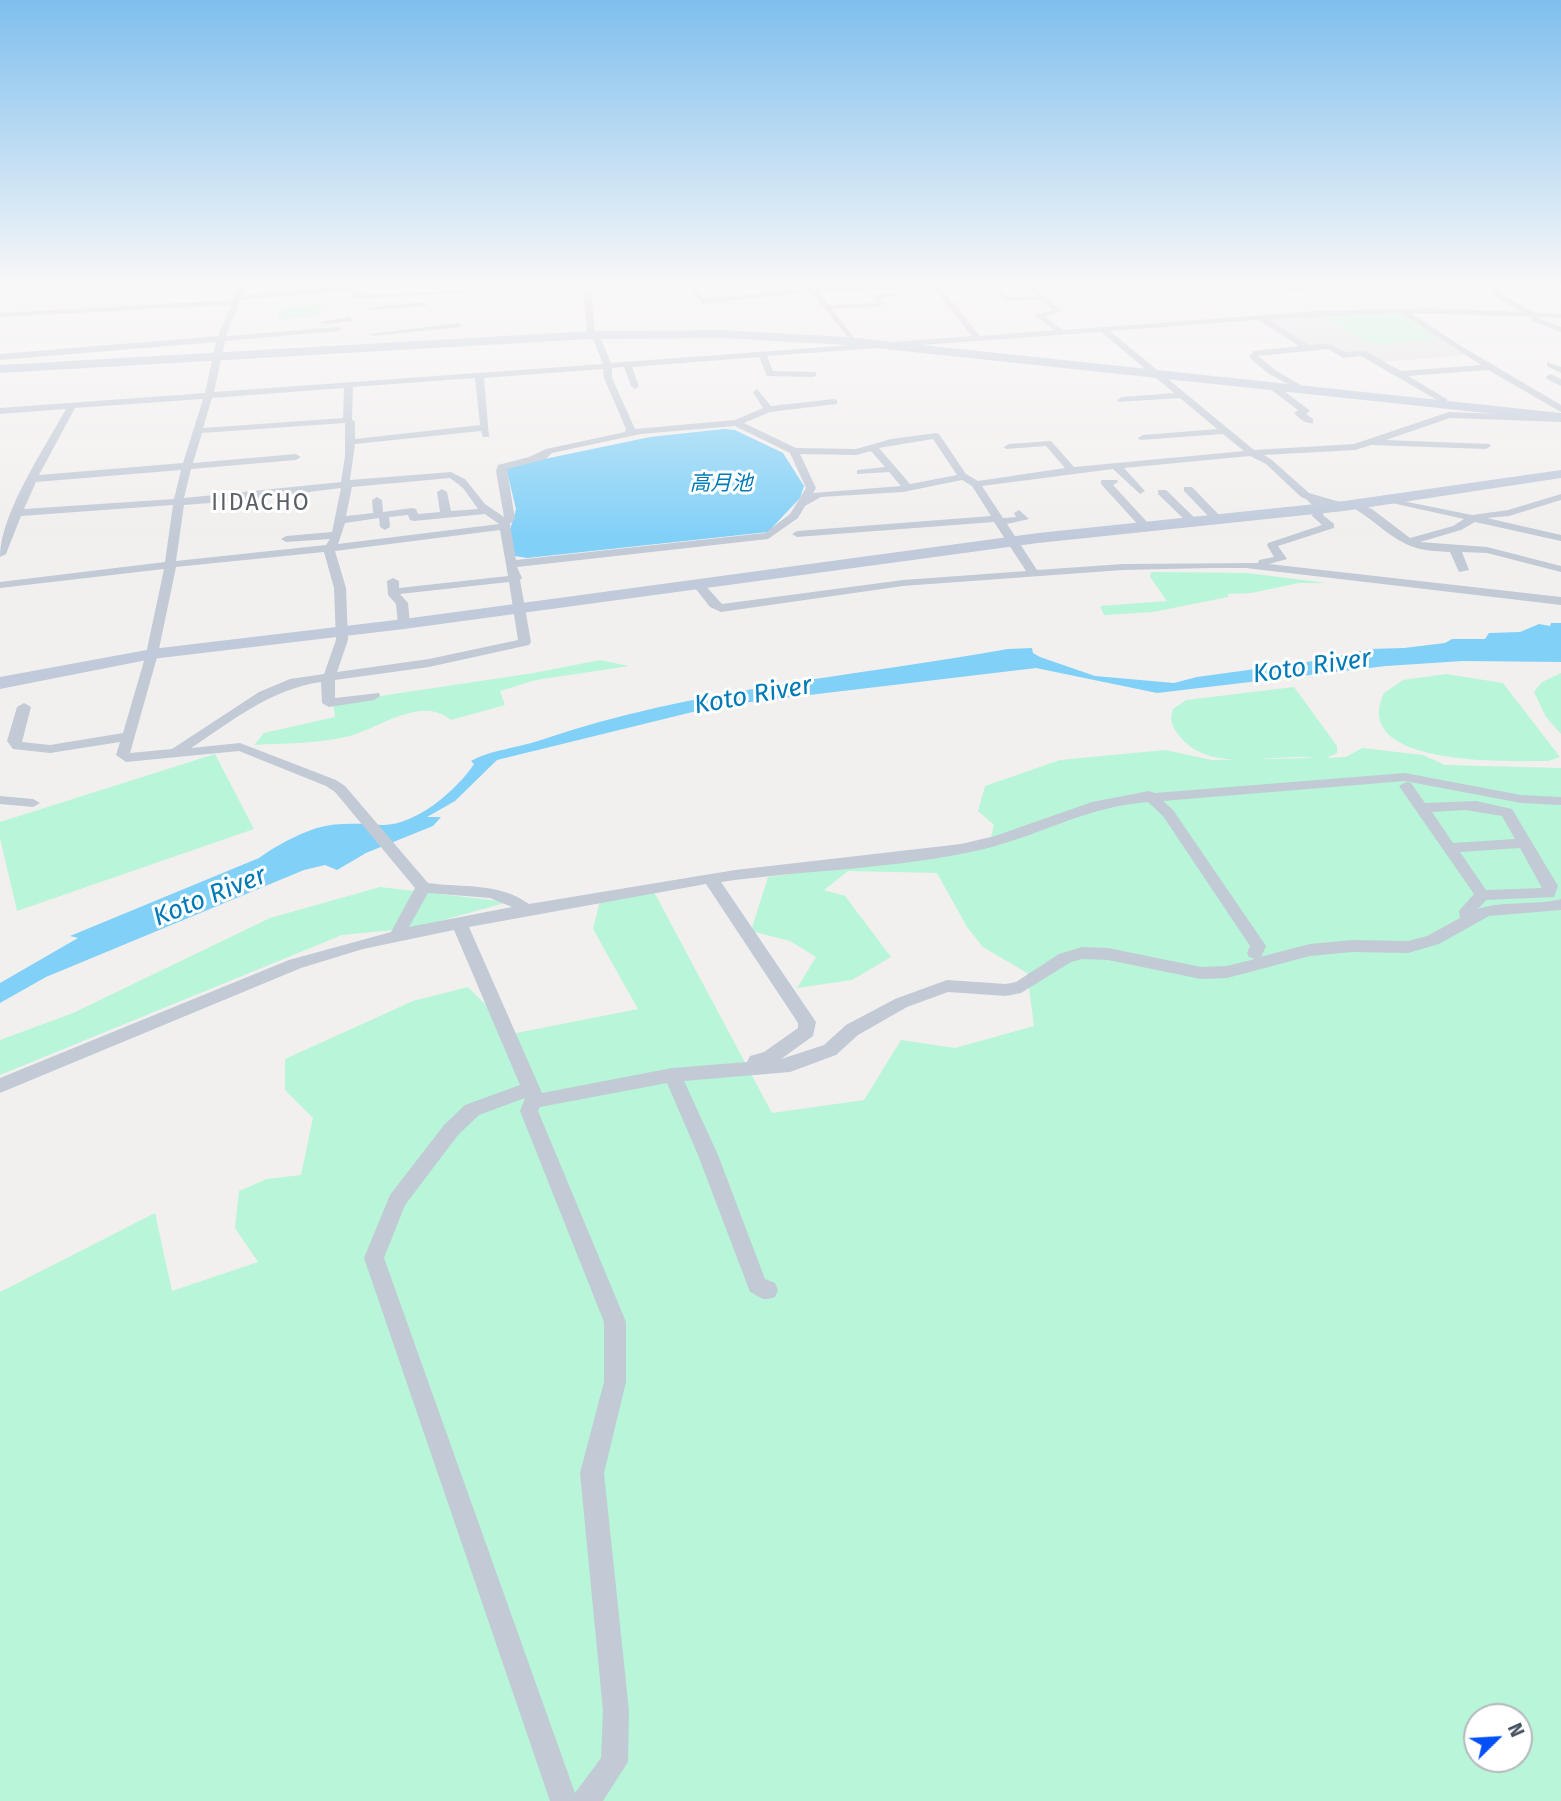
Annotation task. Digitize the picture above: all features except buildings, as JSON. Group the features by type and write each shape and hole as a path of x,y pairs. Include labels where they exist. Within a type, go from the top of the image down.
{"main road":[{"path":"1123,369 1297,385 1561,415"},
{"path":"1126,369 1273,387 1561,415"}],"street":[{"path":"215,369 186,467 152,654 123,755 126,758 240,747 331,783 349,799 423,887 490,893 518,902 526,909"},
{"path":"0,411 534,369"},
{"path":"606,369 631,429 628,434"},
{"path":"630,369 636,380"},
{"path":"768,369 770,374 813,374"},
{"path":"1149,369 1252,453 1269,462 1315,502 1317,516 1330,526 1272,545 1281,559 1246,565"},
{"path":"1268,369 1297,385"},
{"path":"1390,369 1444,401"},
{"path":"1399,374 1463,369"},
{"path":"1493,369 1549,402 1561,415"},
{"path":"349,442 485,432 480,375"},
{"path":"1550,377 1561,383"},
{"path":"347,420 349,385"},
{"path":"1273,387 1305,411 1299,413 1310,421"},
{"path":"758,392 768,409"},
{"path":"1122,400 1181,395"},
{"path":"1549,402 1561,399"},
{"path":"533,460 549,451 628,434 656,429 737,423 768,409 834,401"},
{"path":"0,554 32,480 72,406"},
{"path":"265,426 266,414"},
{"path":"976,484 1072,470 1252,453 1355,447 1389,433 1454,414 1561,415"},
{"path":"223,429 224,418"},
{"path":"197,432 347,420 351,422 345,481 349,485"},
{"path":"383,439 384,423"},
{"path":"737,423 796,457 811,488 804,503"},
{"path":"0,585 331,548 504,525 510,519 510,509 500,471 508,464 689,430 731,427 768,440"},
{"path":"1143,438 1225,431"},
{"path":"796,457 842,453 936,436 964,477 976,484 991,503 998,520 1033,573"},
{"path":"1369,442 1486,446"},
{"path":"1009,447 1048,443 1072,470"},
{"path":"874,448 908,488"},
{"path":"32,480 296,457"},
{"path":"1116,466 1140,491"},
{"path":"872,492 859,469 892,469"},
{"path":"0,683 152,654 404,624 1014,541 1217,519 1315,502 1348,505 1561,474"},
{"path":"0,515 178,503 451,475 458,477 487,511"},
{"path":"513,564 762,537 774,533 804,503 819,494 908,488 964,477"},
{"path":"1113,482 1105,482 1145,526"},
{"path":"349,485 337,535 329,551 340,589 342,640 327,684 332,708 374,696"},
{"path":"442,492 446,515"},
{"path":"1192,522 1166,496 1191,493 1217,519"},
{"path":"410,537 413,514 411,496"},
{"path":"1409,542 1457,528 1476,516 1509,513 1561,497"},
{"path":"1387,499 1476,516 1561,538"},
{"path":"377,500 378,515"},
{"path":"1348,505 1368,512 1409,542 1424,547 1454,547 1515,555 1561,569"},
{"path":"171,754 264,695 295,682 429,663 525,642 516,578 513,564 509,560 504,525 495,513 487,511 446,515 378,515 341,520"},
{"path":"797,534 1024,519 1019,513"},
{"path":"378,515 384,516 385,527"},
{"path":"310,537 313,520"},
{"path":"288,526 285,542 337,535"},
{"path":"1454,547 1463,570"},
{"path":"698,584 714,604 721,608 904,583 1123,567 1246,565 1561,601"},
{"path":"402,592 516,578"},
{"path":"393,581 394,596 402,603 404,624"},
{"path":"18,712 14,741 18,749 50,749 89,737 129,736"},
{"path":"0,1086 295,964 342,948 526,909 711,879 962,849 1006,837 1088,806 1149,795 1405,777 1532,802 1561,801"},
{"path":"1406,786 1452,848 1482,895"},
{"path":"1149,795 1168,813 1258,946 1255,953"},
{"path":"1423,808 1466,806 1506,798"},
{"path":"0,800 33,803"},
{"path":"1466,806 1507,812 1550,886 1548,893 1482,895 1467,911 1469,921"},
{"path":"1452,848 1524,843"},
{"path":"711,879 807,1022 807,1031 769,1058 756,1059 755,1068"},
{"path":"396,936 423,887"},
{"path":"459,923 533,1094 544,1101 672,1075 790,1065 830,1049 852,1030 901,1003 947,986 1006,990 1021,987 1065,958 1082,953 1108,954 1200,973 1227,972 1310,950 1408,947 1433,940 1469,921 1504,908 1552,907 1561,904"},
{"path":"672,1075 709,1155 757,1285 768,1290 764,1292"},
{"path":"533,1094 472,1110 451,1130 397,1201 374,1258 564,1801"},
{"path":"533,1094 529,1111 615,1322 615,1382 592,1473 616,1711 614,1762 586,1801"}],"green space":[{"path":"1151,572 1247,573 1327,583 1299,583 1251,593 1228,594 1228,597 1153,612 1104,615 1100,606 1167,601 1150,577"},
{"path":"600,660 629,666 536,680 500,691 505,705 451,720 439,713 413,712 345,737 254,745 264,733 335,717 333,703 534,673"},
{"path":"1561,673 1561,734 1546,717 1534,692 1542,682"},
{"path":"1446,674 1503,683 1560,757 1548,761 1502,761 1439,755 1411,747 1389,735 1379,717 1384,693 1403,680"},
{"path":"1294,687 1337,746 1337,753 1326,758 1346,757 1362,748 1423,755 1445,765 1561,768 1561,1801 0,1801 0,1292 155,1213 172,1291 258,1262 235,1228 239,1191 267,1179 301,1175 313,1118 285,1090 285,1059 413,1001 468,987 495,1014 506,1035 638,1009 593,929 600,901 654,892 772,1113 864,1100 901,1040 955,1048 1034,1026 1027,973 983,947 967,927 937,873 848,871 824,890 845,896 891,957 852,980 797,988 816,957 790,941 751,931 768,877 989,845 994,825 978,811 985,786 1060,760 1165,750 1212,760 1240,759 1206,755 1191,747 1173,725 1173,709 1186,700","holes":["1297,757 1314,758 1246,759"]},
{"path":"215,754 254,829 17,911 0,838 0,822"},
{"path":"380,887 508,902 415,928 342,935 0,1075 0,1040 73,1013 270,918"}],"water":[{"name":"高月池","path":"735,430 783,453 804,486 800,498 768,532 527,558 515,556 510,530 516,509 506,467 650,437"},
{"name":"Koto River","path":"1551,623 1561,623 1561,662 1463,661 1386,666 1157,693 1036,668 717,706 497,760 455,801 427,817 441,817 433,826 366,853 337,870 325,865 304,870 46,977 0,1003 0,983 78,938 70,936 259,858 287,841 317,828 341,824 395,824 408,820 434,805 457,785 474,764 471,761 598,722 715,696 1008,649 1032,648 1033,653 1040,657 1095,676 1174,683 1197,677 1321,660 1369,649 1404,648 1445,643 1452,639 1485,639 1489,633 1520,632 1539,624 1550,626"}],"district":[{"name":"IIDACHO","path":"261,504"}]}
